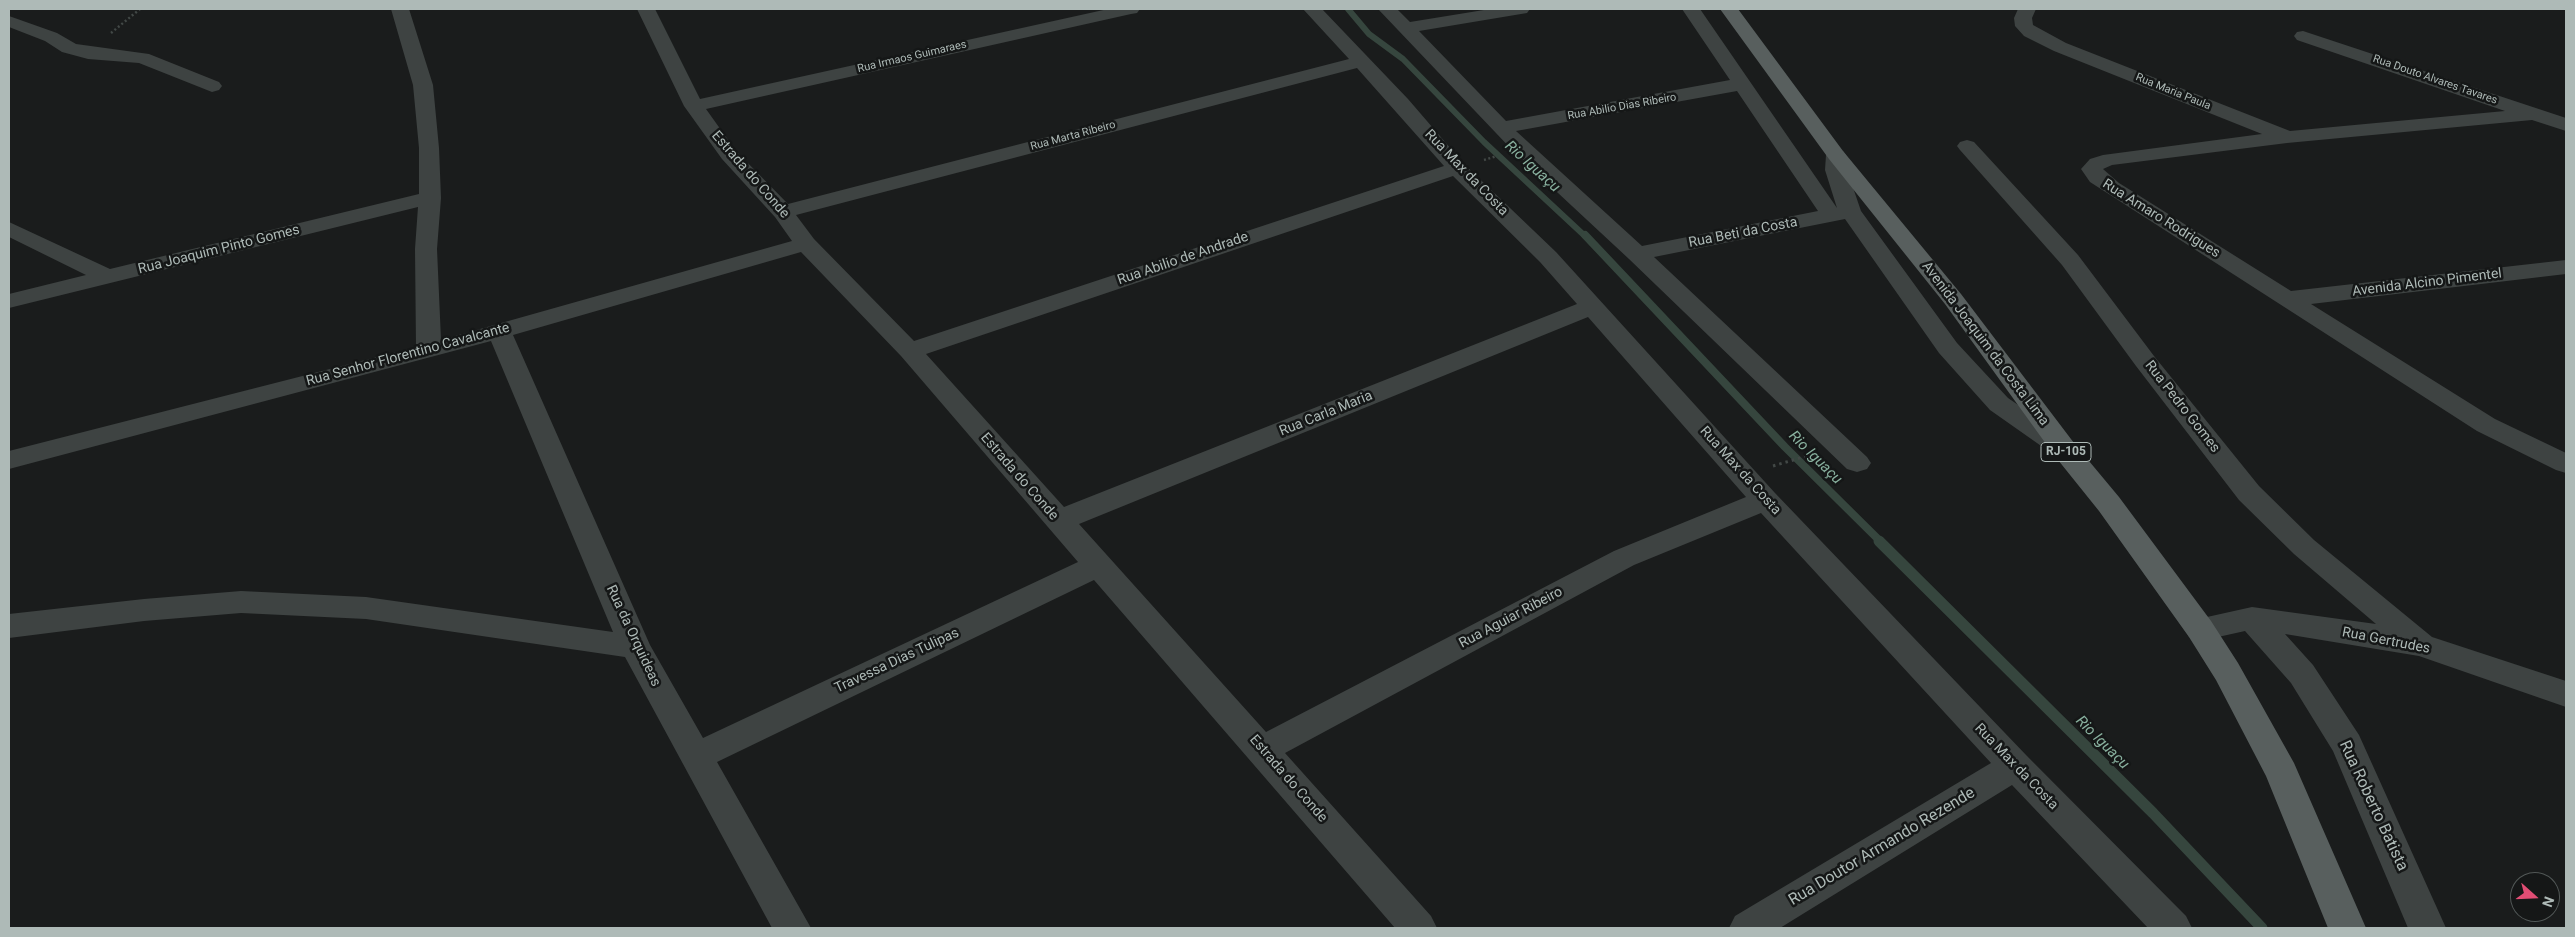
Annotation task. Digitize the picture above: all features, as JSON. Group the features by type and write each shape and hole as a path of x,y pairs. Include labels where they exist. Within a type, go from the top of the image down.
{"main road":[{"name":"Avenida Joaquim da Costa Lima","path":"1729,9 1836,155 1953,299 2064,449 2109,504 2200,629 2227,672 2282,773 2347,928"}],"street":[{"path":"400,9 424,85 429,148 430,198 426,249 429,351"},
{"name":"Estrada do Conde","path":"646,9 694,106 729,155 783,212 806,244 910,351 1418,928"},
{"name":"Rua Irmaos Guimaraes","path":"694,106 1131,9"},
{"name":"Rua Max da Costa","path":"1312,9 1466,165 1765,500 2015,766 2173,928"},
{"path":"1387,9 1522,150 1637,254 1857,464"},
{"path":"1406,28 1522,9"},
{"path":"1691,9 1742,84 1840,213 1948,348 1999,404 2020,421 2064,449"},
{"name":"Rua Maria Paula","path":"2027,9 2023,18 2024,26 2030,32 2060,46 2287,136"},
{"path":"9,21 51,37 69,48 88,53 142,58 212,86"},
{"name":"Rua Douto Alvares Tavares","path":"2303,36 2566,125"},
{"name":"Rua Marta Ribeiro","path":"783,212 1362,60"},
{"name":"Rua Abilio Dias Ribeiro","path":"1501,128 1742,84"},
{"name":"Rua Amaro Rodrigues","path":"2535,114 2287,136 2110,159 2097,163 2092,169 2097,178 2111,188 2486,424 2566,464"},
{"name":"Rua Pedro Gomes","path":"1967,146 2070,260 2145,361 2249,493 2304,547 2421,645"},
{"path":"1836,155 1840,213"},
{"name":"Rua Abilio de Andrade","path":"910,351 1466,165"},
{"name":"Rua Joaquim Pinto Gomes","path":"9,301 110,278 430,198"},
{"name":"Rua Beti da Costa","path":"1637,254 1840,213"},
{"path":"9,229 110,278"},
{"name":"Rua Senhor Florentino Cavalcante","path":"9,460 429,351 806,244"},
{"name":"Avenida Alcino Pimentel","path":"2288,299 2566,267"},
{"name":"Rua Carla Maria","path":"1058,521 1593,306"},
{"name":"Rua da Orquideas","path":"499,331 634,646 792,928"},
{"name":"Rua Aguiar Ribeiro","path":"1263,750 1624,558 1765,500"},
{"name":"Travessa Dias Tulipas","path":"695,757 1098,565"},
{"path":"9,626 144,610 241,602 366,608 634,646"},
{"name":"Rua Gertrudes","path":"2200,629 2252,618 2383,637 2421,645 2566,694"},
{"name":"Rua Roberto Batista","path":"2252,618 2302,674 2347,745 2427,928"},
{"name":"Rua Doutor Armando Rezende","path":"1748,928 2015,766"}],"path":[{"path":"1466,165 1503,155"},
{"path":"1771,466 1816,454"}],"waterway":[{"name":"Rio Iguaçu","path":"1348,9 1369,34 1403,59 1484,142 1586,237"},
{"name":"Rio Iguaçu","path":"1585,235 1785,447 1881,542"},
{"name":"Rio Iguaçu","path":"1879,541 2153,813 2262,928"}]}
